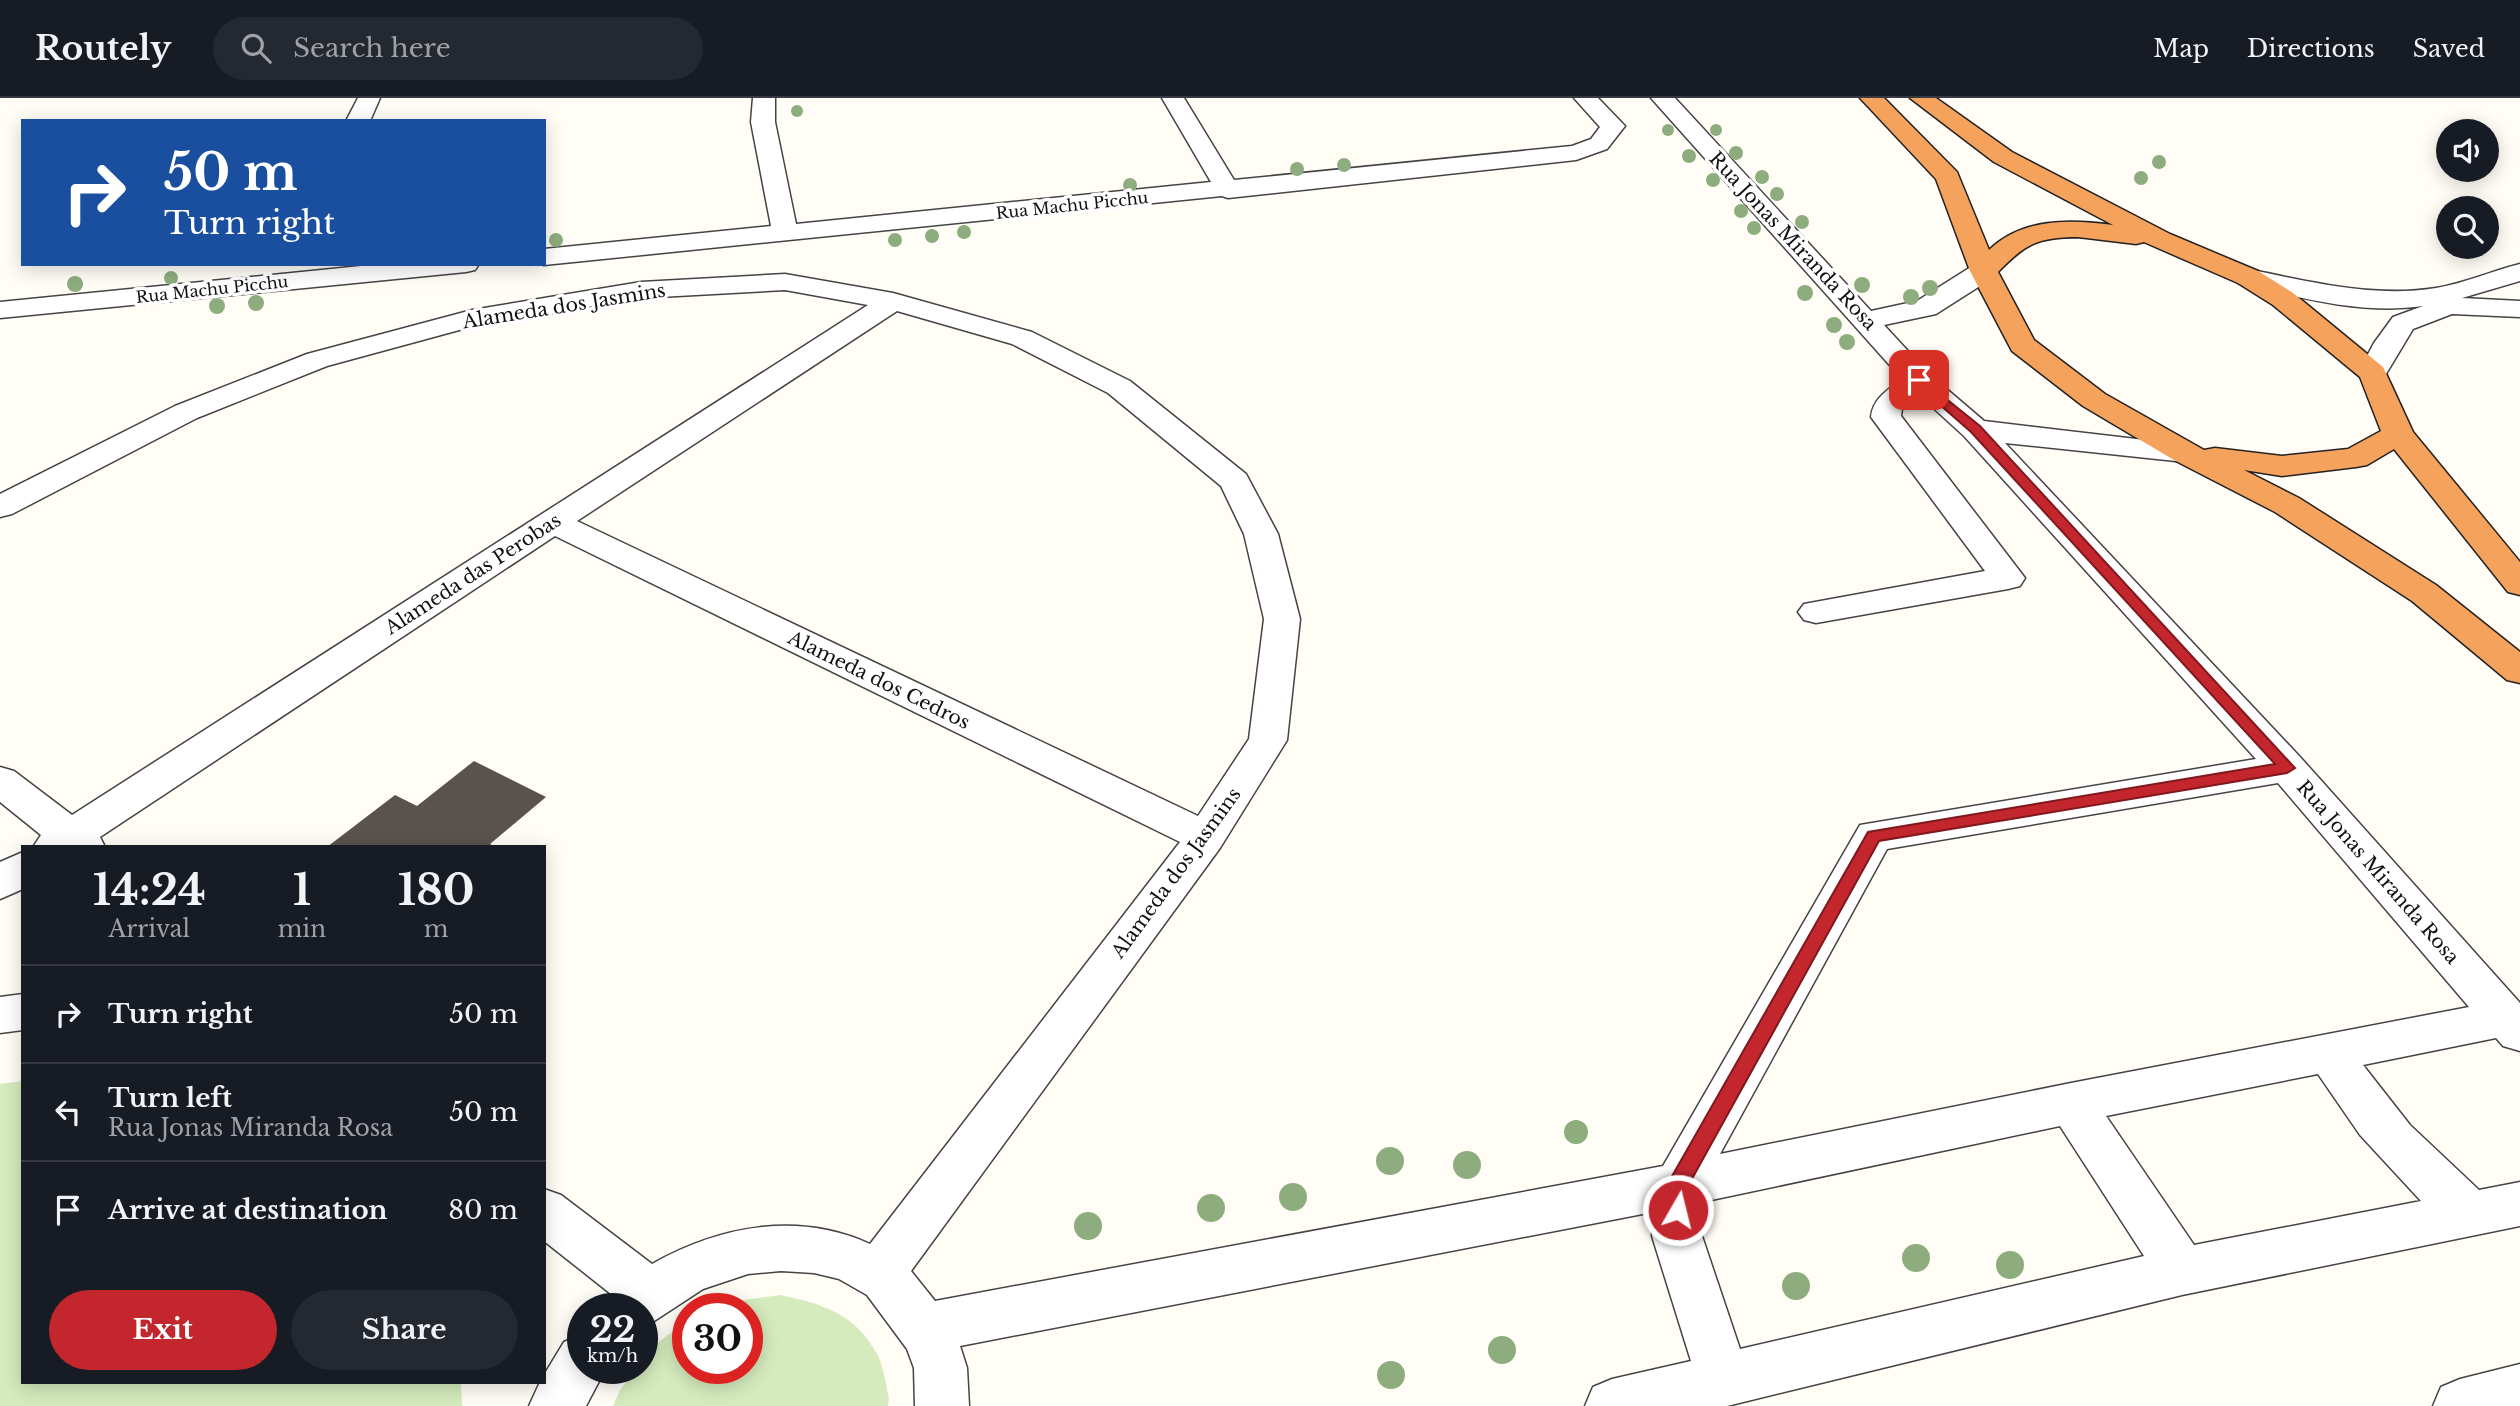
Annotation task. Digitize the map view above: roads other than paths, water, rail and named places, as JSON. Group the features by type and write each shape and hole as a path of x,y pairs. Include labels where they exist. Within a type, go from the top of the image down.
{"highway":[{"path":"1871,98 1948,177 1984,271 2022,345 2094,400 2185,453 2287,505 2424,593 2520,671"},
{"path":"1921,98 2003,157 2161,240 2248,277 2283,299 2374,373 2398,434 2520,584"},
{"path":"1984,271 2019,239 2050,231 2093,230 2161,240"},
{"path":"2185,453 2282,466 2356,457 2398,434"}],"street":[{"path":"359,119 369,98"},
{"path":"764,98 763,121 785,233"},
{"path":"1173,98 1228,190"},
{"name":"Rua Machu Picchu","path":"546,257 1576,153 1599,144 1613,126 1585,98"},
{"name":"Rua Jonas Miranda Rosa","path":"1662,98 1919,380 1975,429 2287,768 2513,1027"},
{"name":"Rua Machu Picchu","path":"0,310 310,272 427,266"},
{"path":"1866,320 1926,308 1984,271"},
{"path":"2374,373 2388,343 2403,323 2442,301 2520,272"},
{"path":"2248,277 2315,291 2520,309"},
{"name":"Alameda dos Jasmins","path":"0,507 210,402 317,360 472,318 641,290 785,282 893,300 1022,338 1119,387 1236,481 1261,534 1282,619 1268,740 1206,837 879,1273"},
{"name":"Alameda das Perobas","path":"69,843 552,522 893,300"},
{"path":"1816,612 2008,578 1886,417 1887,406 1919,380"},
{"path":"1975,429 2049,440 2185,453"},
{"name":"Alameda dos Cedros","path":"552,522 1206,837"},
{"path":"1724,1381 1678,1236 1678,1185 1874,836 2287,768"},
{"path":"0,781 69,843"},
{"path":"0,883 21,869"},
{"path":"0,1015 21,1012"},
{"path":"926,1328 1678,1185 2071,1103 2330,1053 2513,1027"},
{"path":"2330,1053 2353,1093 2385,1134 2424,1174 2471,1214"},
{"path":"2071,1103 2182,1271"},
{"path":"1612,1406 2182,1271 2520,1204"},
{"path":"546,1213 631,1293"},
{"path":"652,1293 708,1260 770,1247 828,1251 879,1273 926,1328 940,1365 942,1406"},
{"path":"556,1406 569,1384"},
{"path":"2460,1406 2520,1391"}]}
